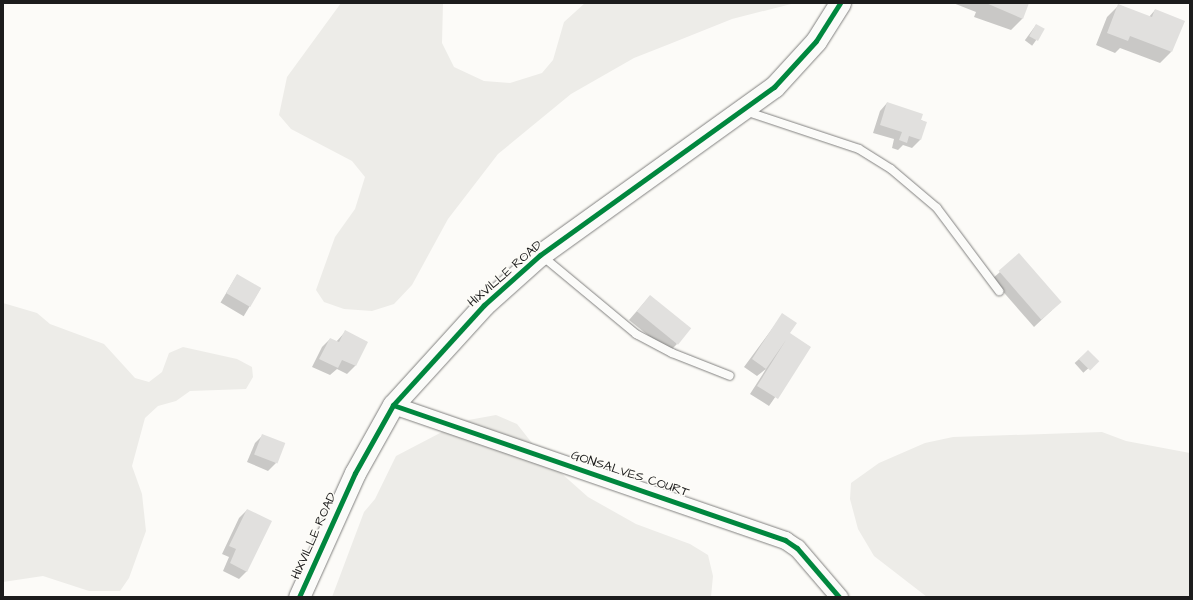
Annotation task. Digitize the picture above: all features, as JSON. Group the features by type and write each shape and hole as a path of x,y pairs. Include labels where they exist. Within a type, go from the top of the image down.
{"street":[{"name":"HIXVILLE ROAD","path":"299,597 355,473 392,405 484,305 540,255 774,87 816,41 840,3"},
{"name":"GONSALVES COURT","path":"392,405 784,540 797,548 839,597"}],"lane":[{"path":"742,110 859,149 891,169 937,208 999,291"},
{"path":"540,255 636,334 672,353 730,376"}],"shaded area":[{"path":"341,3 443,3 442,43 454,67 484,81 510,83 542,73 553,60 564,22 585,3 795,3 732,19 634,58 571,94 498,154 448,219 412,285 394,304 372,311 344,309 324,302 316,290 335,237 355,209 365,177 352,161 291,129 279,115 287,77"},
{"path":"3,303 37,313 50,324 104,344 135,378 149,382 162,372 169,353 183,347 237,359 252,367 253,377 246,389 190,391 176,401 158,406 145,418 132,466 142,494 146,531 129,578 120,591 89,591 43,576 3,582"},
{"path":"496,415 517,424 543,457 588,497 636,524 690,544 708,555 713,576 711,597 332,597 364,512 375,499 396,456 463,421"},
{"path":"1102,432 1126,441 1190,453 1190,597 927,597 874,556 858,529 850,499 851,483 879,463 925,443 953,437"}],"building":[{"path":"986,3 1029,3 1023,19"},
{"path":"1118,4 1152,17 1155,9 1185,21 1172,52 1130,36 1128,41 1107,33"},
{"path":"1036,24 1045,29 1038,41 1029,36"},
{"path":"887,102 923,114 921,120 927,122 921,140 909,136 907,143 899,140 902,132 880,125"},
{"path":"1019,253 1062,302 1041,320 999,271"},
{"path":"237,274 261,288 250,307 226,293"},
{"path":"650,295 691,328 678,345 637,311"},
{"path":"782,313 797,323 790,333 811,347 778,399 757,386 786,340 766,369 752,359"},
{"path":"345,330 368,342 356,366 342,360 338,368 319,359 330,338 339,342"},
{"path":"1088,350 1099,361 1090,371 1079,359"},
{"path":"262,434 285,443 277,463 254,455"},
{"path":"247,509 272,521 247,572 230,563 236,549 229,546"}],"cycle path":[{"path":"299,597 355,473 393,405 484,305 540,255 774,87 816,41 840,3"},
{"path":"393,405 785,540 797,548 839,597"}]}
